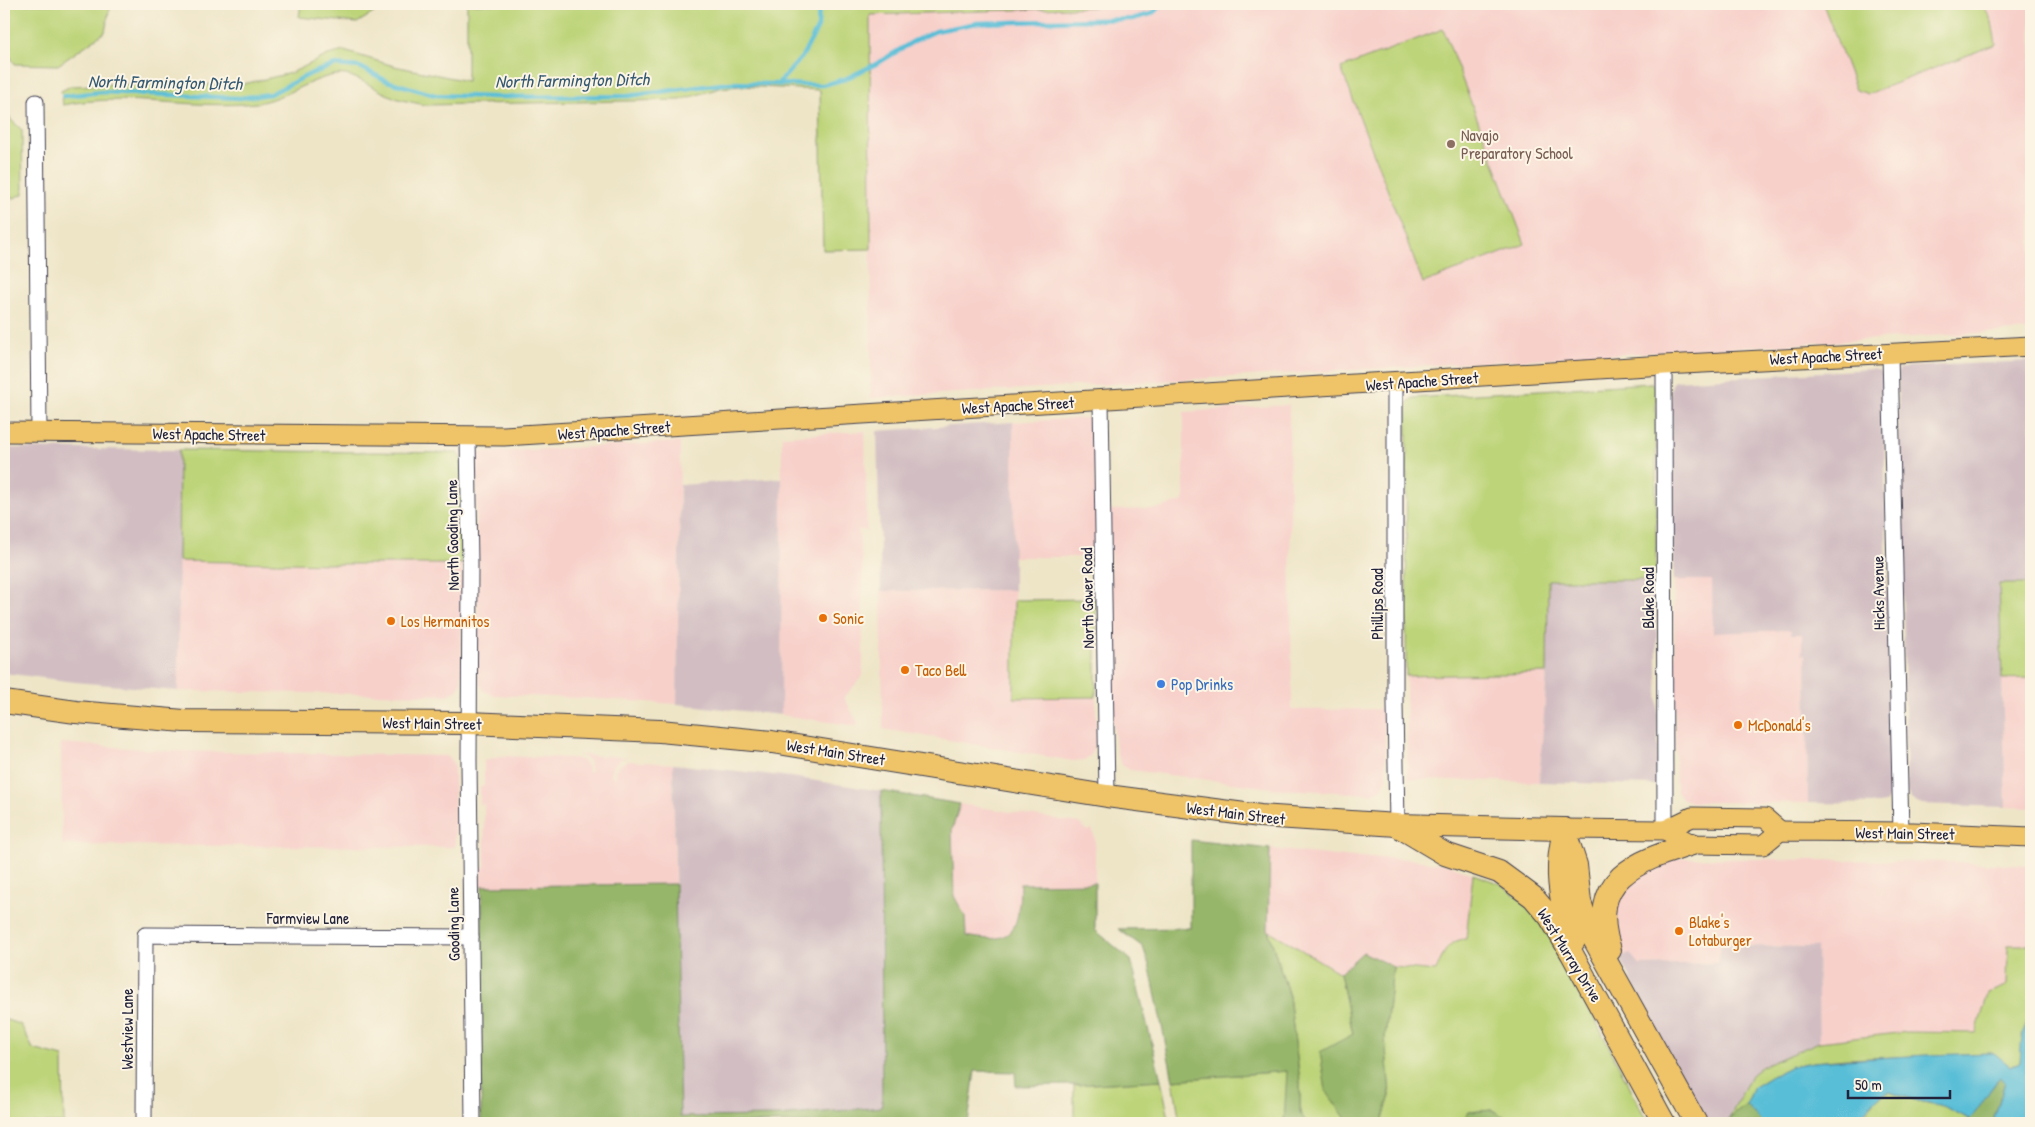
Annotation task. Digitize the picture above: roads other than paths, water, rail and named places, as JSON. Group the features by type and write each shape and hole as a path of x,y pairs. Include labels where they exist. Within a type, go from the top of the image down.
{"highway":[{"name":"West Main Street","path":"4,702 76,712 174,720 469,724 637,729 741,738 1107,796 1260,816 1397,825 1564,829"},
{"name":"West Murray Drive","path":"1397,825 1444,854 1499,872 1533,897 1550,917 1599,1001 1664,1123"},
{"name":"West Murray Drive","path":"1564,829 1576,866 1580,902 1591,934 1696,1123"},
{"path":"1564,829 1559,866 1564,909 1572,938 1599,1001"},
{"path":"1624,996 1603,924 1604,907 1608,894 1622,875 1632,866 1692,844"}],"main road":[{"name":"West Apache Street","path":"4,432 468,437 570,433 1664,365 2031,346"},
{"name":"West Main Street","path":"1564,829 1665,830 1692,817 1710,817 1765,818 1780,831"},
{"name":"West Main Street","path":"1665,830 1692,844 1763,844 1780,831 1901,832 2031,837"}],"street":[{"path":"36,102 40,432"},
{"name":"Hicks Avenue","path":"1890,353 1901,832"},
{"name":"Blake Road","path":"1664,365 1665,830"},
{"name":"Phillips Road","path":"1395,383 1397,825"},
{"name":"North Gower Road","path":"1101,400 1107,796"},
{"name":"North Gooding Lane","path":"468,437 470,564 469,724"},
{"name":"Gooding Lane","path":"469,724 473,1123"},
{"name":"Farmview Lane","path":"145,935 470,937"},
{"name":"Westview Lane","path":"144,1123 145,935"}],"water":[{"path":"2030,1016 2031,1123 1996,1123 1994,1119 2005,1082 2000,1078 1970,1119 1940,1105 1917,1101 1890,1091 1879,1097 1851,1122 1846,1123 1763,1123 1746,1105 1754,1087 1792,1066 1813,1062 1994,1053 2010,1066 2020,1062 2022,1034"}],"waterway":[{"path":"778,84 802,57 818,27 819,4"},
{"name":"North Farmington Ditch","path":"64,96 102,92 240,98 270,94 312,73 335,65 360,67 387,81 435,95 494,97 628,96 729,83 823,85 845,79 936,31 977,23 1132,19 1151,14 1164,4"}],"place":[{"name":"Navajo Preparatory School","path":"1451,144"},
{"name":"Sonic","path":"823,618"},
{"name":"Los Hermanitos","path":"391,621"},
{"name":"Taco Bell","path":"905,670"},
{"name":"Pop Drinks","path":"1161,684"},
{"name":"McDonald's","path":"1738,725"},
{"name":"Blake's Lotaburger","path":"1679,931"}]}
